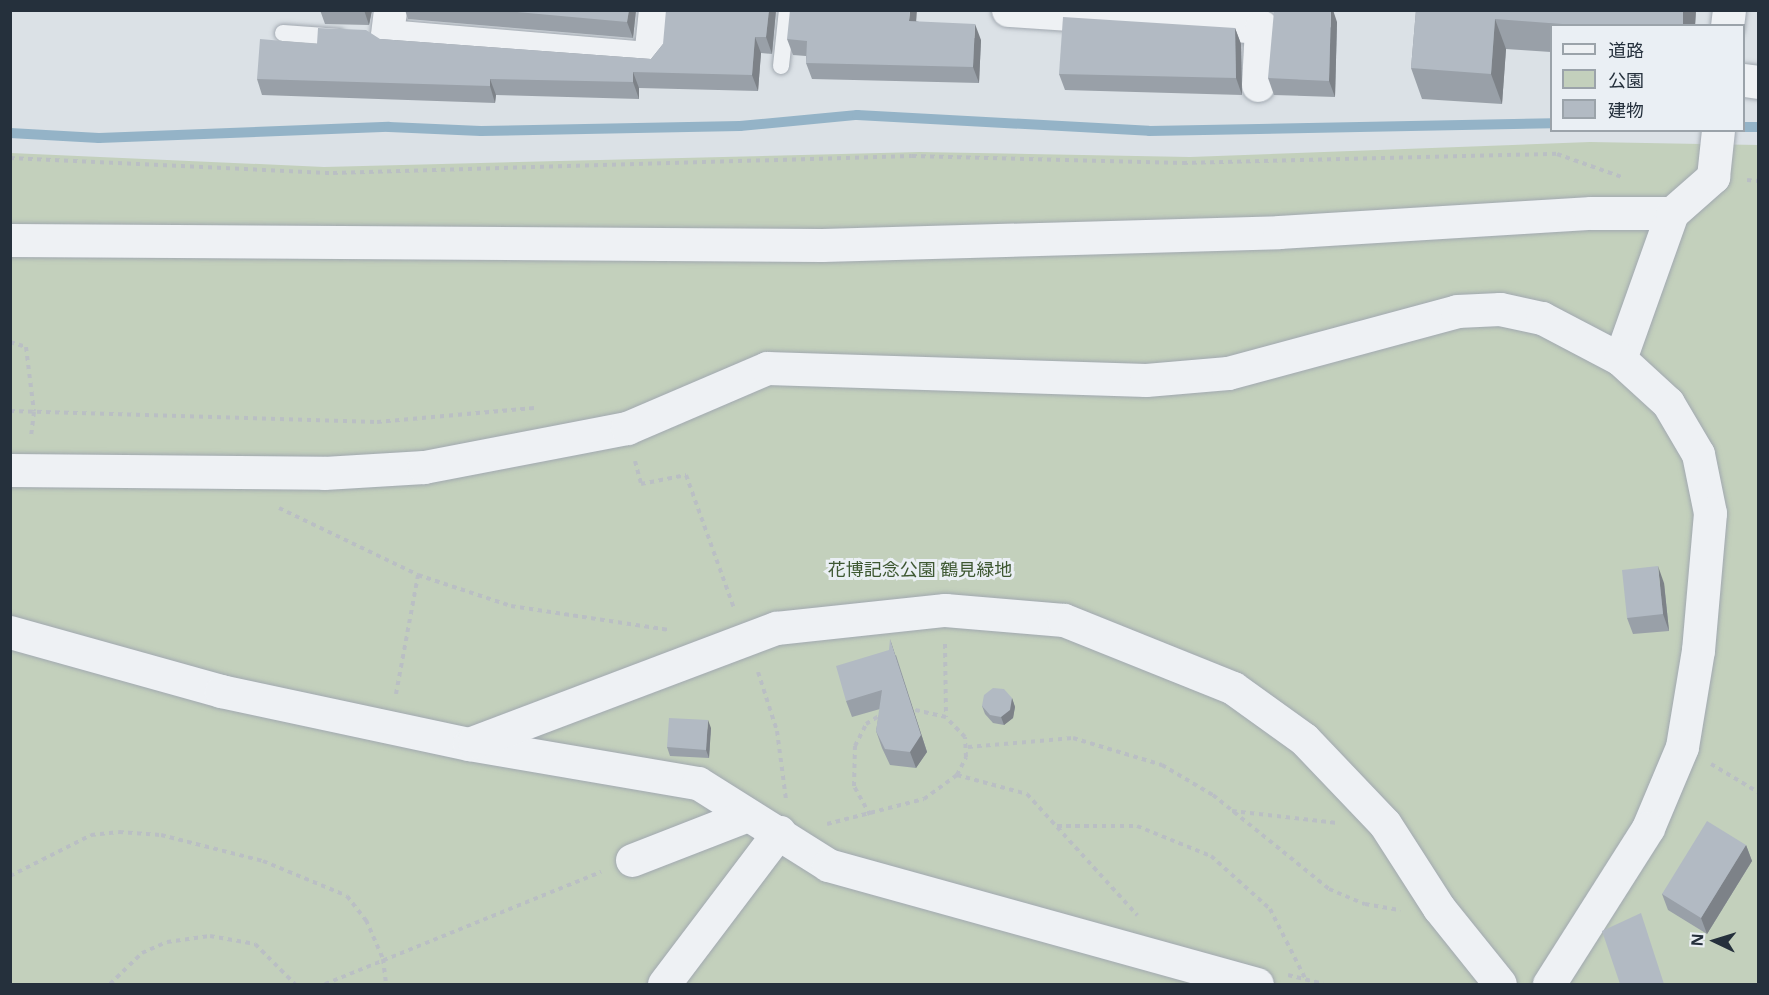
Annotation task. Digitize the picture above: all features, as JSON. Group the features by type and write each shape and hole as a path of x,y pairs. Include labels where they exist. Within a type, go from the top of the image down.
{"street":[{"path":"376,31 650,58 655,10"},
{"path":"1008,10 1270,21 1258,85"},
{"path":"1620,359 1672,213 1713,177 1717,142"},
{"path":"10,240 822,245 1279,232 1591,213 1672,213"},
{"path":"19,470 370,472 627,428 767,368 1146,380 1228,374 1471,309 1542,318 1620,359 1680,419 1698,454 1708,493 1698,650 1682,747 1648,828 1549,984"},
{"path":"469,744 745,639 835,618 945,610 1064,620 1183,663 1274,715 1369,804 1439,908 1500,984"},
{"path":"10,632 221,691 469,744 698,783 745,816 779,832 828,865 1257,984"},
{"path":"632,860 745,816"},
{"path":"664,984 779,832"}],"lane":[{"path":"781,66 787,10"},
{"path":"283,33 376,31"}],"path":[{"path":"10,159 333,173 912,156 1183,163 1557,154 1629,180"},
{"path":"10,342 26,347 34,412 19,470"},
{"path":"10,411 377,422 540,408"},
{"path":"627,428 641,484 686,474 777,731 788,818 779,832"},
{"path":"266,502 418,575 511,606 650,631 682,629"},
{"path":"390,728 418,575"},
{"path":"945,610 946,717 968,747"},
{"path":"904,709 946,717"},
{"path":"870,815 854,786 855,746 877,715 895,711"},
{"path":"968,747 1039,737 1096,742 1174,770 1341,895 1390,909 1439,908"},
{"path":"779,832 870,815 924,799 957,775 968,747"},
{"path":"1682,747 1758,792"},
{"path":"957,775 1027,794 1139,917 1130,950"},
{"path":"1231,811 1332,824 1344,822 1369,804"},
{"path":"1057,826 1137,826 1211,856 1270,909 1306,980"},
{"path":"10,876 92,835 161,835 204,844 263,861 347,896 366,920 383,959 386,984"},
{"path":"325,984 632,860"},
{"path":"110,984 142,953 167,942 210,936 255,944 295,984"}],"green space":[{"name":"花博記念公園 鶴見緑地","path":"1590,142 1758,145 1758,984 11,984 11,153 324,167 920,152 1190,157"}],"building":[{"path":"495,10 629,10 627,22"},
{"path":"666,10 769,10 766,37 755,37 752,75 633,72 633,82 490,79 490,86 257,79 260,39 317,44 318,28 366,30 380,39 651,59 663,44"},
{"path":"790,10 910,10 909,21 975,24 973,67 806,63 807,41 787,39"},
{"path":"1331,10 1329,81 1268,78 1274,11"},
{"path":"1416,10 1683,10 1683,24 1562,24 1495,19 1491,74 1411,68"},
{"path":"1063,17 1235,28 1236,78 1059,74"},
{"path":"1658,566 1663,614 1627,618 1622,570"},
{"path":"890,639 921,735 910,752 885,749 876,731 882,690 846,701 836,666 889,650"},
{"path":"993,688 1004,689 1012,698 1010,710 1001,717 990,715 982,706 984,695"},
{"path":"669,718 708,720 706,750 667,747"},
{"path":"1707,821 1746,845 1701,918 1662,894"},
{"path":"1641,913 1664,984 1620,984 1602,931"}],"waterway":[{"path":"10,133 99,138 389,127 481,131 740,126 857,115 1149,131 1550,123"},
{"path":"1745,127 1758,127"}]}
